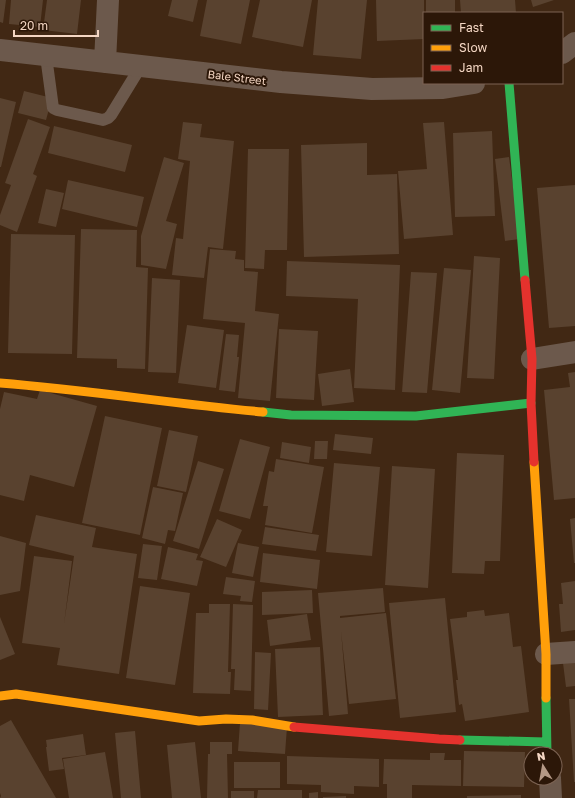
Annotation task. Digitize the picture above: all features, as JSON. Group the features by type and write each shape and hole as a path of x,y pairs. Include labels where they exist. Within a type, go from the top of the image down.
{"street":[{"path":"105,62 108,0"},
{"path":"563,52 575,44"},
{"name":"Bale Street","path":"0,50 281,82 372,90 443,88 468,84"},
{"path":"508,84 532,359 531,403 546,654 546,746"},
{"path":"532,359 575,352"},
{"path":"0,383 61,388 205,407 291,415 416,416 531,403"},
{"path":"546,654 575,652"},
{"path":"0,696 16,694 199,721 226,718 252,720 303,728 439,739 546,742"},
{"path":"550,786 551,798"}],"lane":[{"path":"46,56 53,108 56,110 103,120 111,115 141,66"}],"building":[{"path":"0,0 6,0 3,23 0,22"},
{"path":"11,0 43,0 40,27 9,24"},
{"path":"47,0 81,0 77,34 43,30"},
{"path":"172,0 198,0 193,22 168,16"},
{"path":"207,0 250,0 241,44 200,36"},
{"path":"260,0 312,0 303,47 252,37"},
{"path":"318,0 367,0 361,59 313,55"},
{"path":"376,0 424,0 423,39 377,41"},
{"path":"426,0 455,0 455,12 426,12"},
{"path":"460,0 515,0 516,12 461,12"},
{"path":"531,0 554,0 533,7"},
{"path":"24,91 52,98 46,120 18,113"},
{"path":"0,98 16,102 1,167 0,167"},
{"path":"28,119 50,127 33,174 37,176 17,232 0,225 0,215 11,185 5,183"},
{"path":"183,122 202,124 200,137 234,141 223,249 208,247 204,278 172,275 176,238 183,239 190,161 178,159"},
{"path":"444,122 453,235 404,239 398,171 427,169 423,123"},
{"path":"54,126 132,145 125,172 48,153"},
{"path":"492,131 495,216 455,217 453,133"},
{"path":"367,143 367,175 397,174 399,254 304,257 301,145"},
{"path":"248,149 289,149 287,250 265,250 264,269 245,268"},
{"path":"164,157 184,163 166,221 177,224 166,269 141,265 141,236"},
{"path":"509,157 520,239 505,241 495,159"},
{"path":"68,180 144,197 137,227 62,209"},
{"path":"575,185 575,326 549,328 537,188"},
{"path":"46,189 64,193 56,227 38,223"},
{"path":"81,229 137,230 136,267 148,268 145,369 117,368 117,359 77,358"},
{"path":"11,234 75,235 72,354 8,353"},
{"path":"210,249 236,251 235,259 244,260 244,271 258,272 255,311 279,314 270,401 238,398 245,323 203,319"},
{"path":"474,256 500,258 494,379 467,378"},
{"path":"287,261 400,265 395,390 354,388 358,299 286,296"},
{"path":"444,268 471,270 460,393 432,390"},
{"path":"411,272 437,273 427,393 402,392"},
{"path":"152,278 180,280 176,373 148,372"},
{"path":"187,325 224,330 216,388 178,383"},
{"path":"279,329 318,331 314,400 276,398"},
{"path":"226,334 239,335 237,357 239,357 235,392 219,390"},
{"path":"350,369 354,402 322,406 318,374"},
{"path":"575,372 575,498 554,500 544,390 570,387 568,373"},
{"path":"40,390 97,406 74,487 30,475 24,501 0,495 0,409 4,392 37,399"},
{"path":"105,416 162,428 140,535 82,523"},
{"path":"169,430 198,436 186,492 157,486"},
{"path":"335,434 373,438 371,454 333,450"},
{"path":"240,439 270,447 250,519 219,511"},
{"path":"315,441 328,441 327,459 314,459"},
{"path":"282,442 311,447 309,463 280,458"},
{"path":"457,453 504,455 500,561 485,561 484,574 452,573"},
{"path":"276,459 324,467 312,533 265,525 268,506 263,506 269,471 274,472"},
{"path":"198,461 224,469 199,549 173,541"},
{"path":"334,463 380,467 372,556 326,552"},
{"path":"392,466 435,469 428,588 385,585"},
{"path":"153,487 183,493 175,531 168,530 165,544 142,538"},
{"path":"36,515 96,528 92,547 137,554 119,674 57,665 60,648 22,643 34,556 72,561 64,624 74,556 29,545"},
{"path":"575,518 575,563 574,563 570,519"},
{"path":"217,519 242,530 226,567 200,557"},
{"path":"265,527 319,535 316,551 262,544"},
{"path":"0,536 26,543 20,591 0,595"},
{"path":"238,543 259,547 253,577 232,573"},
{"path":"143,544 162,546 157,580 138,578"},
{"path":"168,547 198,554 196,560 203,561 197,586 161,579"},
{"path":"263,553 320,560 317,589 260,582"},
{"path":"226,577 255,581 252,602 240,601 241,596 223,594"},
{"path":"575,581 575,630 561,632 559,604 563,604 561,583"},
{"path":"140,586 190,593 175,685 126,678"},
{"path":"383,588 385,612 340,616 340,618 386,613 396,699 349,704 341,631 348,714 329,716 318,593"},
{"path":"312,590 313,613 262,615 262,592"},
{"path":"445,598 456,712 400,718 389,603"},
{"path":"209,604 230,604 228,672 231,672 230,694 193,693 196,613 209,613"},
{"path":"233,604 253,605 251,691 234,690 235,669 231,669"},
{"path":"484,610 485,616 509,613 513,647 521,646 529,712 465,721 462,704 459,705 456,680 458,680 450,619 467,617 467,612"},
{"path":"307,614 311,640 270,646 267,620"},
{"path":"0,617 15,654 0,660"},
{"path":"320,647 323,715 278,717 275,649"},
{"path":"255,652 271,653 268,710 254,709"},
{"path":"575,662 575,686 566,687 563,663"},
{"path":"569,699 575,699 575,782 574,782"},
{"path":"11,720 56,798 0,798 0,726"},
{"path":"240,723 287,727 285,754 238,751"},
{"path":"135,731 141,798 121,798 115,733"},
{"path":"83,734 86,755 62,758 64,769 49,771 46,740"},
{"path":"195,742 201,798 172,798 167,745"},
{"path":"210,742 232,742 232,754 227,754 228,798 207,798 208,754 210,754"},
{"path":"464,751 523,752 524,787 463,786"},
{"path":"105,752 113,798 69,798 63,759"},
{"path":"430,753 445,753 444,760 461,760 461,786 412,785 412,798 387,798 387,784 383,784 384,759 430,760"},
{"path":"287,756 379,759 379,787 354,786 354,794 321,792 321,785 287,784"},
{"path":"234,762 280,762 280,788 234,788"},
{"path":"258,790 302,790 302,798 257,798"},
{"path":"231,791 254,791 254,798 231,798"},
{"path":"318,792 318,798 309,798 309,793"},
{"path":"521,795 521,798 467,798 467,796"},
{"path":"346,796 346,798 323,798 323,797"}],"traffic: fast":[{"path":"509,84 525,280"},
{"path":"263,412 291,415 416,416 531,403"},
{"path":"546,698 547,746"},
{"path":"460,740 546,742"}],"traffic: slow":[{"path":"0,383 66,389 263,412"},
{"path":"534,462 546,654 546,698"},
{"path":"0,696 16,694 199,721 226,719 252,720 294,727"}],"traffic: jam":[{"path":"525,280 532,359 531,403 534,462"},
{"path":"294,727 460,740"}]}
